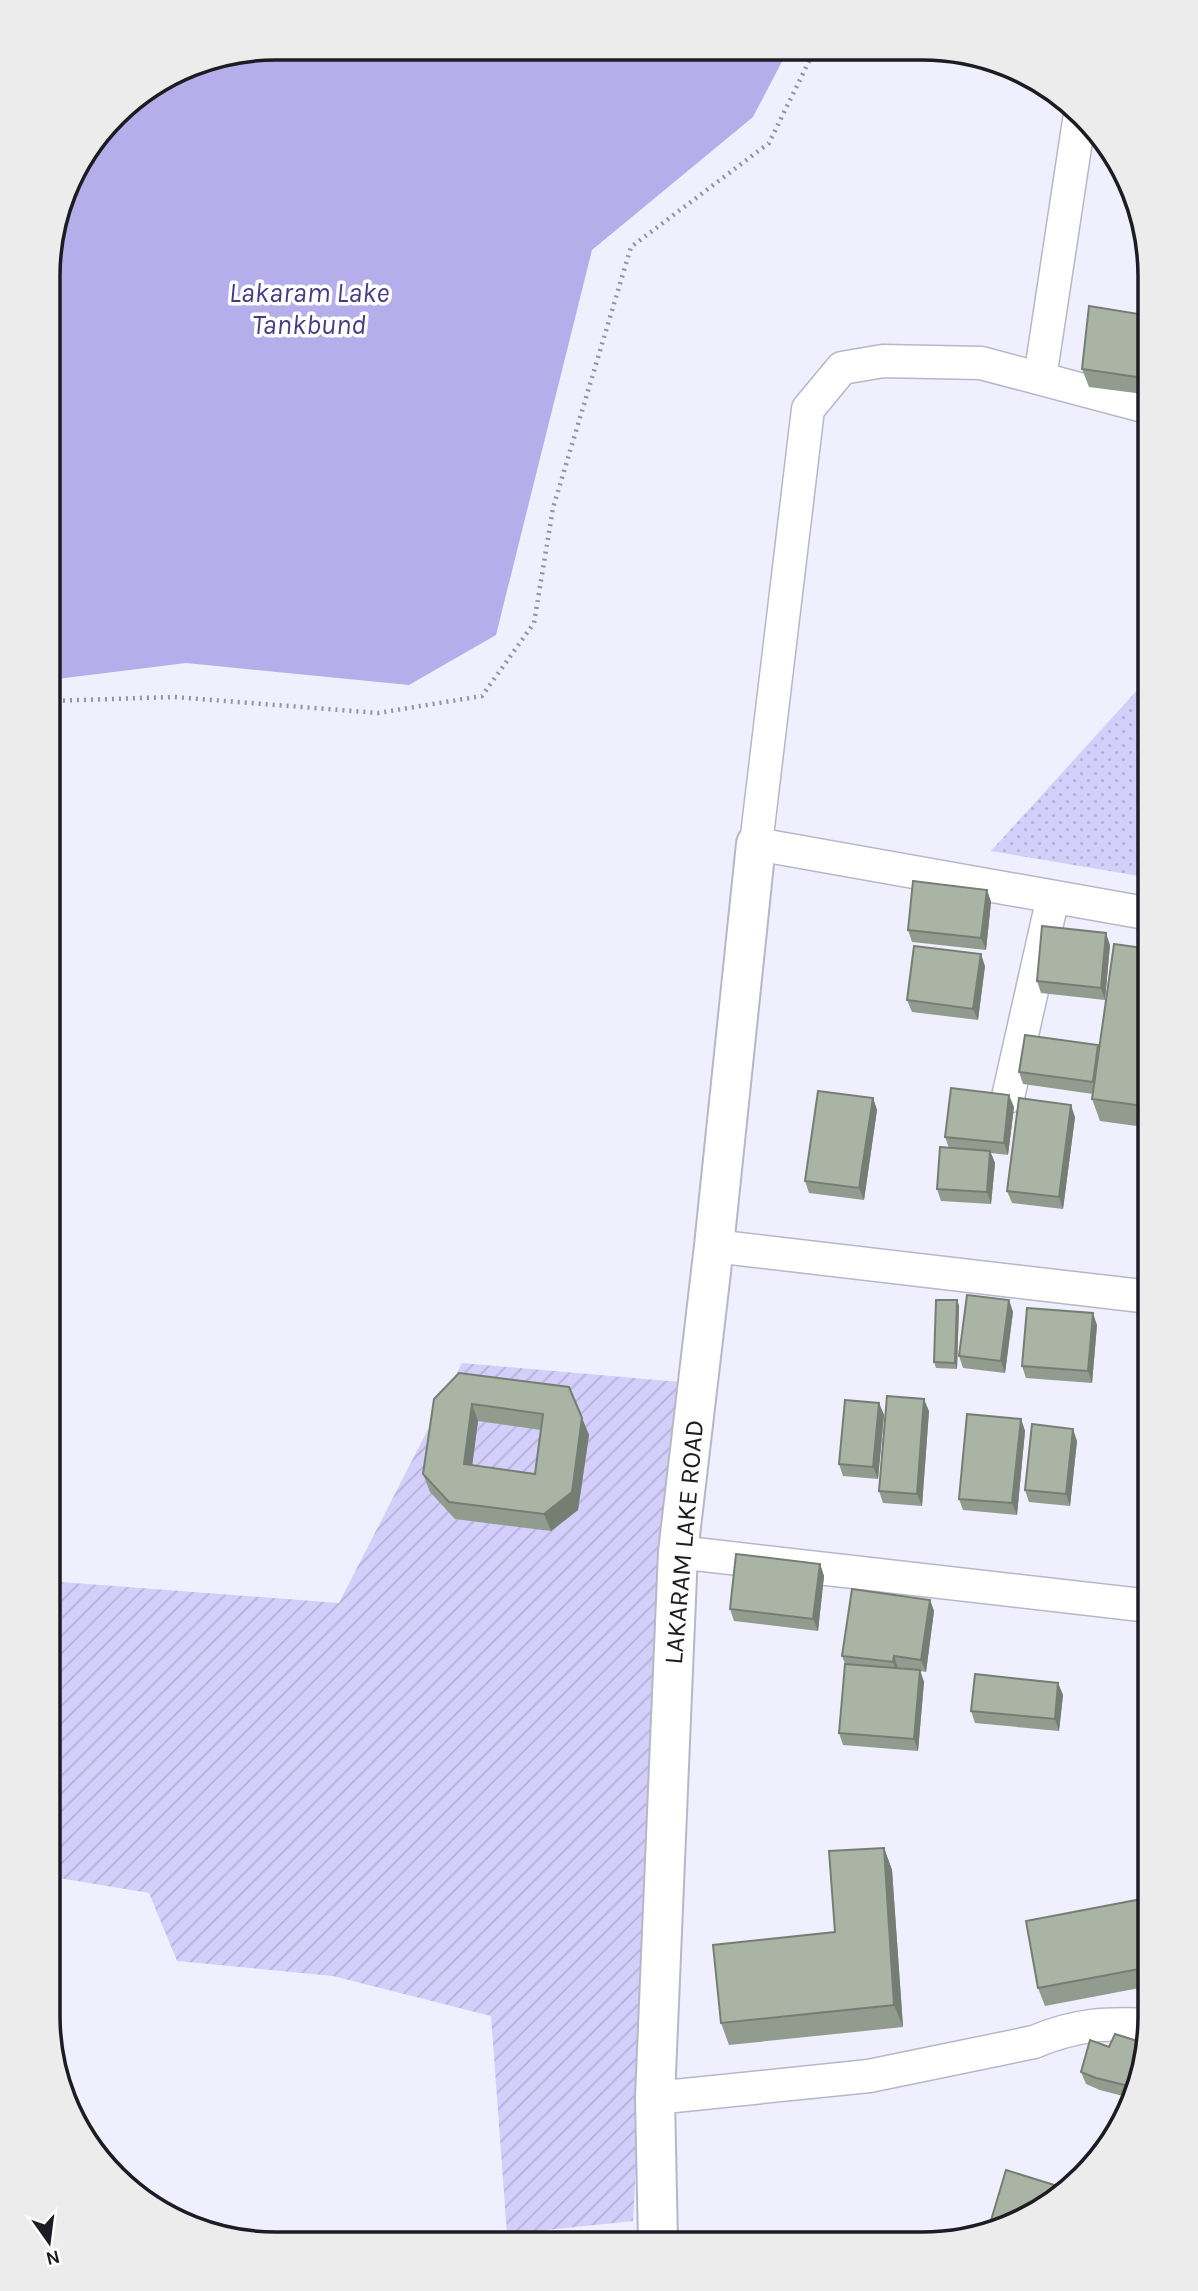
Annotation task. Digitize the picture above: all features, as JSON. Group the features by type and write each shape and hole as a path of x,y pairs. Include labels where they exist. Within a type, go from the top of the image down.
{"street":[{"path":"1040,378 1078,126"},
{"path":"1138,404 981,363 883,361 842,368 808,409 756,844 1138,912"},
{"name":"LAKARAM LAKE ROAD","path":"658,2232 655,2098 678,1552 714,1246 756,844"},
{"path":"1009,1097 1053,897"},
{"path":"714,1246 1138,1296"},
{"path":"678,1552 1138,1605"},
{"path":"655,2098 869,2076 1034,2042 1056,2032 1106,2023 1138,2024"}],"path":[{"path":"60,701 174,697 378,713 482,696 534,622 553,508 631,247 769,143 810,60"}],"shaded area":[{"path":"1138,689 1138,876 991,851"},
{"path":"462,1363 680,1382 633,2221 507,2232 491,2016 333,1976 177,1961 149,1893 60,1878 60,1582 339,1603"}],"water":[{"name":"Lakaram Lake Tankbund","path":"261,60 783,60 753,117 592,250 496,635 409,685 186,663 60,679 61,247 71,206 82,180 88,167 113,133 133,113 167,88 206,71"}],"building":[{"path":"1089,306 1138,314 1138,377 1082,369"},
{"path":"913,881 987,890 981,938 908,930"},
{"path":"1042,926 1106,933 1101,988 1037,981"},
{"path":"1114,944 1138,947 1138,1105 1092,1099"},
{"path":"914,946 981,954 973,1009 907,1000"},
{"path":"1025,1035 1098,1045 1093,1082 1019,1072"},
{"path":"951,1088 1009,1095 1004,1143 945,1137"},
{"path":"818,1091 873,1098 859,1188 805,1181"},
{"path":"1019,1098 1071,1105 1059,1197 1007,1191"},
{"path":"940,1147 990,1151 987,1192 937,1189"},
{"path":"967,1295 1009,1300 1001,1361 959,1356"},
{"path":"936,1300 957,1300 955,1363 934,1362"},
{"path":"1027,1308 1093,1313 1088,1371 1022,1366"},
{"path":"459,1373 569,1387 582,1418 572,1492 544,1514 449,1502 423,1474 434,1399","holes":["472,1404 543,1414 535,1474 464,1464"]},
{"path":"887,1396 924,1399 917,1494 879,1491"},
{"path":"845,1400 879,1403 873,1467 839,1464"},
{"path":"967,1414 1021,1419 1012,1503 959,1499"},
{"path":"1032,1424 1073,1429 1066,1494 1025,1490"},
{"path":"736,1554 820,1564 813,1619 730,1609"},
{"path":"852,1589 930,1600 921,1660 894,1656 893,1662 842,1656"},
{"path":"845,1664 920,1670 914,1739 839,1733"},
{"path":"975,1674 1058,1683 1055,1719 971,1711"},
{"path":"884,1848 894,2005 721,2023 713,1945 835,1932 829,1851"},
{"path":"1138,1900 1138,1969 1038,1988 1026,1921"},
{"path":"1115,2034 1136,2041 1126,2085 1081,2072 1090,2040 1109,2047"},
{"path":"1006,2170 1055,2185 1018,2209 991,2220"}]}
